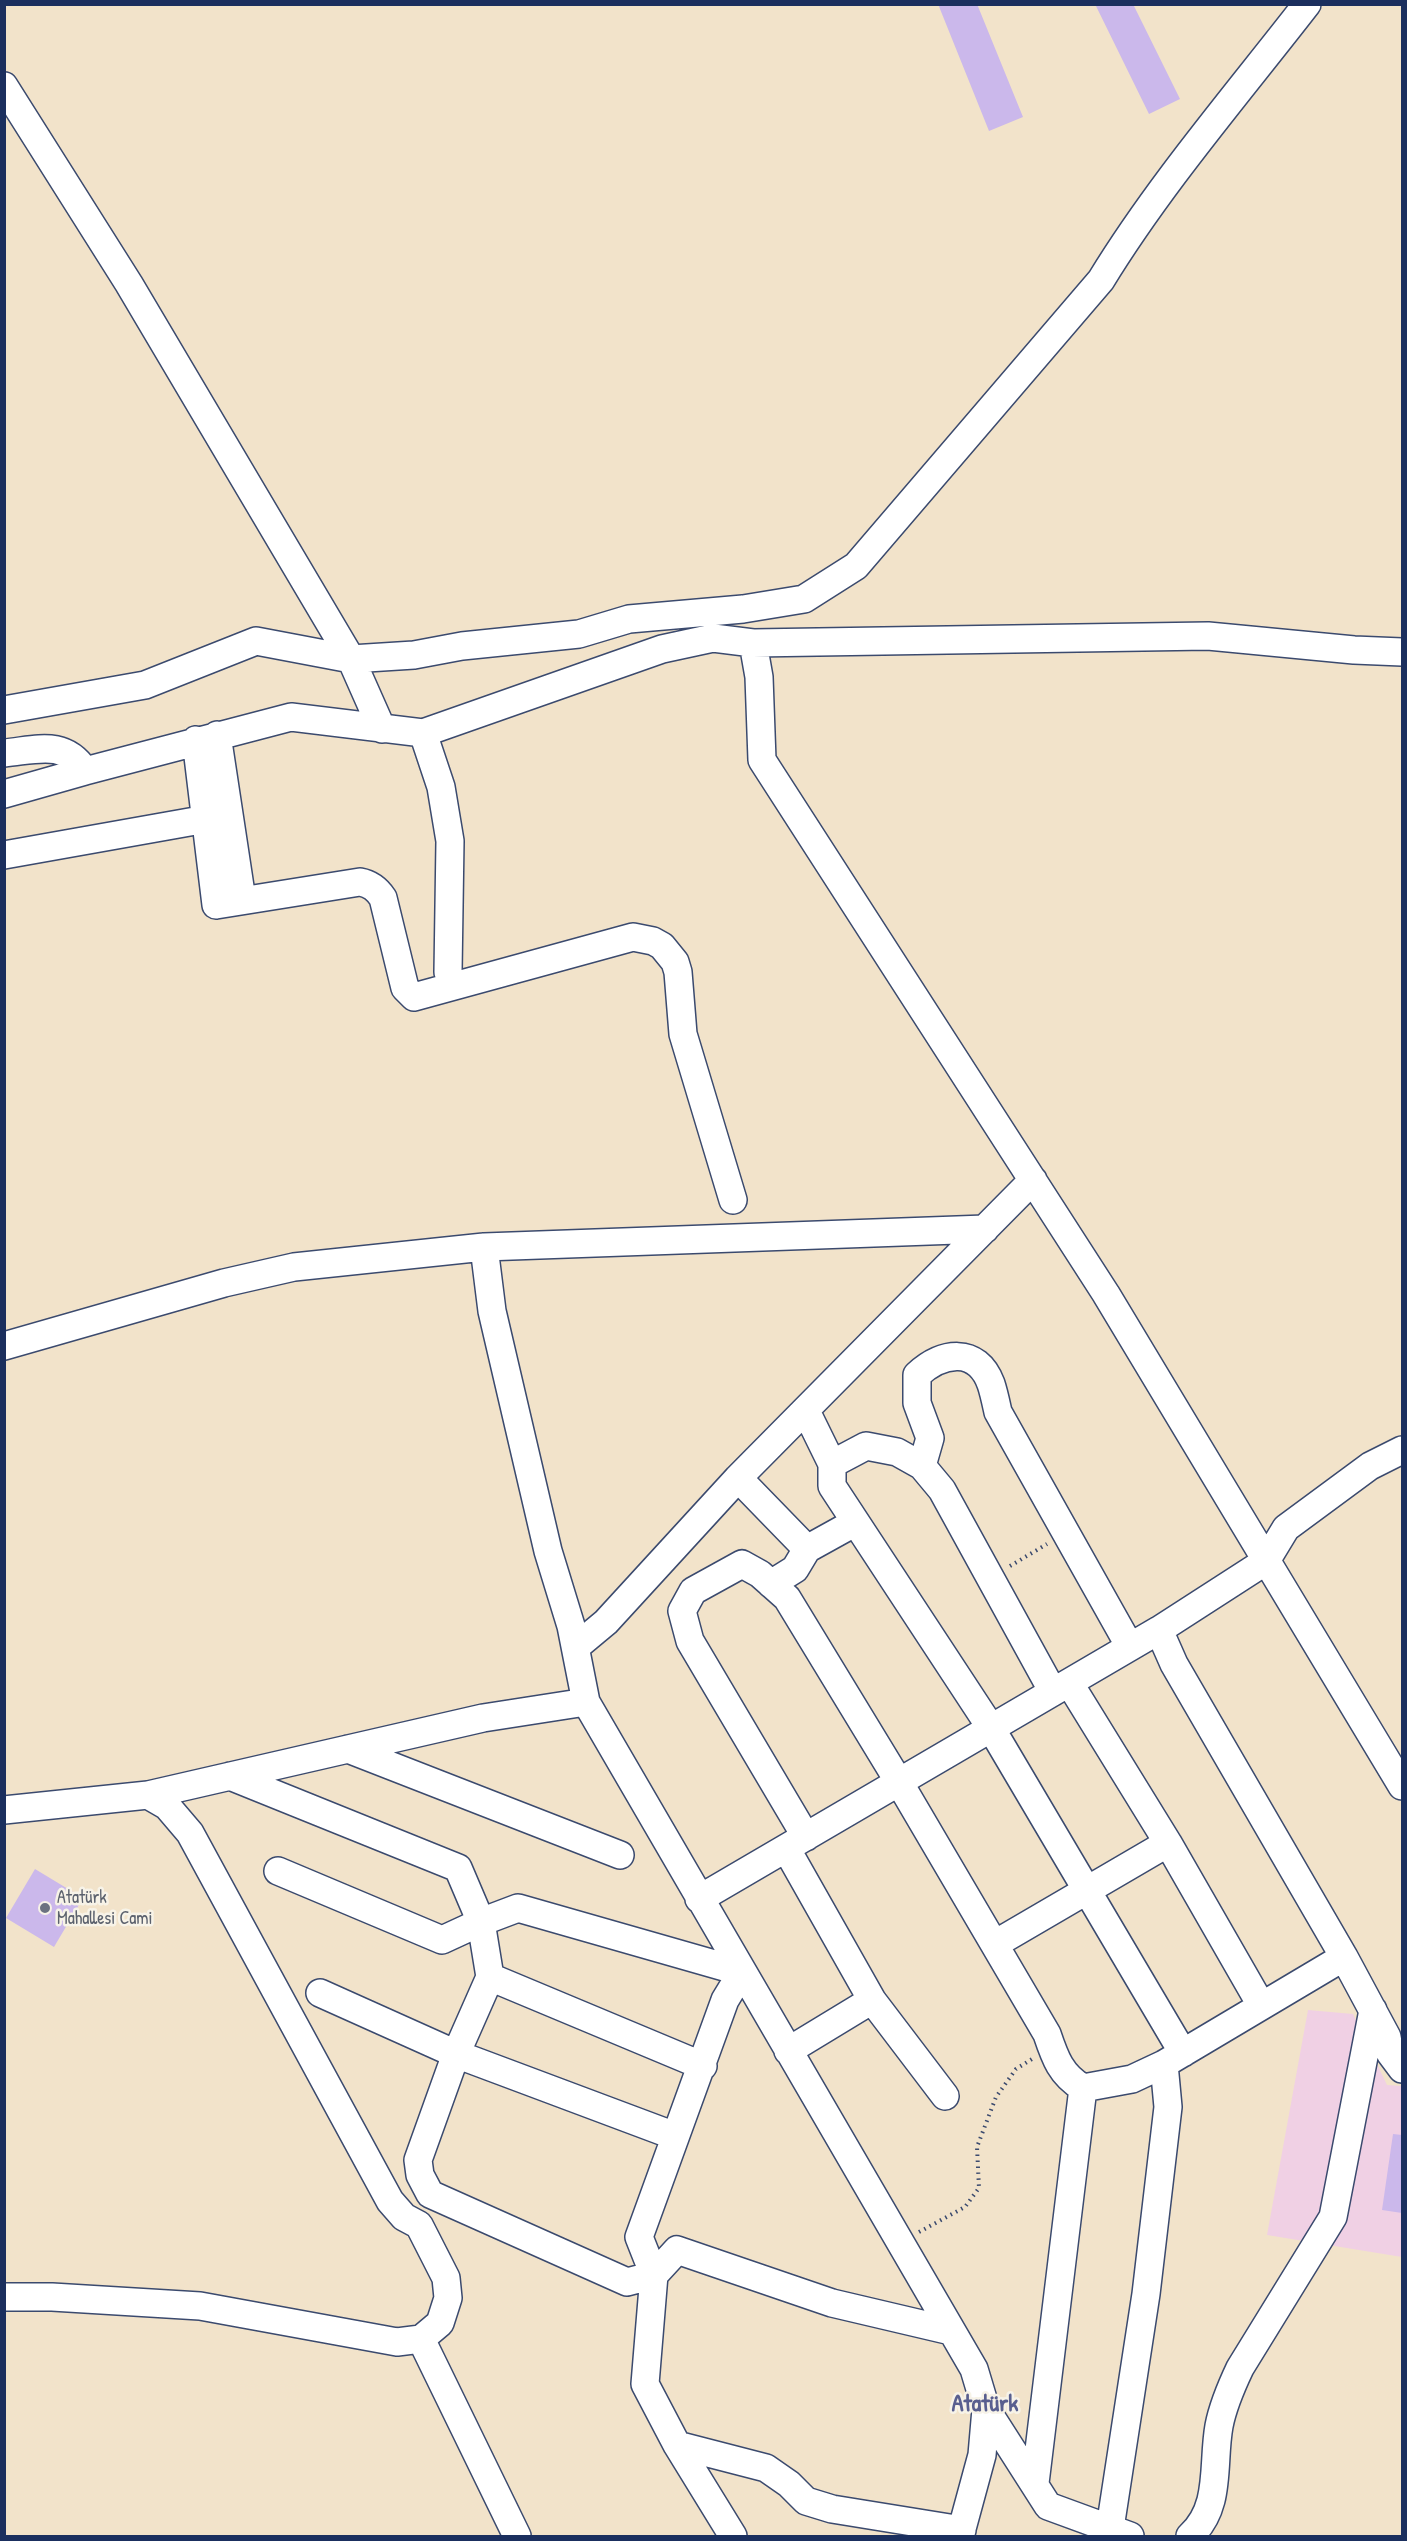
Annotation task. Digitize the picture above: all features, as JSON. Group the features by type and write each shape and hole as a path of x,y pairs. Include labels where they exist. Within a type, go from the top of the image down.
{"street":[{"path":"4,710 145,685 256,641 351,659 414,655 462,646 579,634 629,619 743,609 804,599 856,566 1101,280 1116,255 1306,4"},
{"path":"4,86 129,284 351,659 382,729"},
{"path":"4,794 291,717 423,733 662,649 713,638 753,643 1208,636 1371,652 1402,652"},
{"path":"753,643 759,676 762,760 1112,1304 1402,1786"},
{"path":"423,733 441,787 449,832 448,972"},
{"path":"206,738 217,817 216,905 360,882 374,887 384,898 405,988 414,997 633,937 653,940 670,953 678,972 683,1034 733,1200"},
{"path":"4,753 53,748 65,751 77,759 85,771"},
{"path":"4,855 217,817"},
{"path":"576,1647 606,1622 738,1478 1033,1180"},
{"path":"4,1346 224,1283 294,1266 484,1247 985,1229"},
{"path":"484,1247 492,1311 548,1551 576,1647 586,1702 974,2369 986,2409 1048,2506 1120,2532 1174,2058 1087,1890 991,1728 854,1523 832,1486 832,1464 806,1411"},
{"path":"922,1466 930,1438 917,1403 917,1375 930,1362 950,1356 970,1358 983,1370 991,1384 998,1412 1130,1647"},
{"path":"832,1464 866,1446 897,1452 922,1466 942,1490 990,1578 1061,1688 1168,1843 1262,2005"},
{"path":"699,1899 1159,1630 1266,1561 1286,1528 1370,1466 1402,1450"},
{"path":"738,1478 807,1549"},
{"path":"771,1584 795,1569 807,1549 854,1523"},
{"path":"945,2096 872,2000 796,1842 690,1641 682,1611 693,1591 742,1564 760,1574 787,1598 899,1782 1047,2034 1059,2068 1071,2081 1083,2088 1132,2079 1174,2058 1344,1957"},
{"path":"1159,1630 1174,1664 1344,1957 1387,2037 1390,2053 1402,2069"},
{"path":"4,1810 148,1795 483,1718 586,1702"},
{"path":"348,1749 620,1856"},
{"path":"230,1776 458,1868 481,1922 490,1977 456,2054 418,2160 420,2175 430,2194 627,2282 654,2275 677,2250 832,2303 951,2331"},
{"path":"4,2297 52,2297 200,2306 398,2342 421,2339 440,2322 448,2298 446,2278 419,2225 404,2217 390,2201 190,1833 167,1806 148,1795"},
{"path":"994,1944 1168,1843"},
{"path":"278,1871 442,1940 518,1908 742,1972"},
{"path":"733,2536 676,2445 645,2384 654,2275 639,2237 703,2066 725,2000 742,1972"},
{"path":"490,1977 703,2066"},
{"path":"320,1993 456,2054 675,2136"},
{"path":"788,2051 872,2000"},
{"path":"1190,2536 1211,2506 1219,2427 1227,2394 1240,2368 1333,2217 1373,2010"},
{"path":"1035,2483 1083,2088"},
{"path":"421,2339 517,2536"},
{"path":"676,2445 766,2468 789,2484 806,2501 815,2504 961,2533 982,2455 986,2409"}],"path":[{"path":"990,1578 1066,1533"},
{"path":"900,2243 965,2207 979,2188 977,2146 996,2097 1016,2069 1052,2047"}],"shaded area":[{"path":"1308,2010 1353,2014 1387,2085 1402,2086 1402,2257 1267,2235"}],"building":[{"path":"938,4 977,4 1023,117 989,131"},
{"path":"1095,4 1133,4 1180,99 1149,114"},
{"name":"Atatürk Mahallesi Cami","path":"35,1869 83,1898 54,1947 6,1918"},
{"path":"1393,2134 1402,2135 1402,2213 1382,2210"}],"place":[{"name":"Atatürk Mahallesi Cami","path":"45,1908"}],"district":[{"name":"Atatürk","path":"985,2405"}]}
